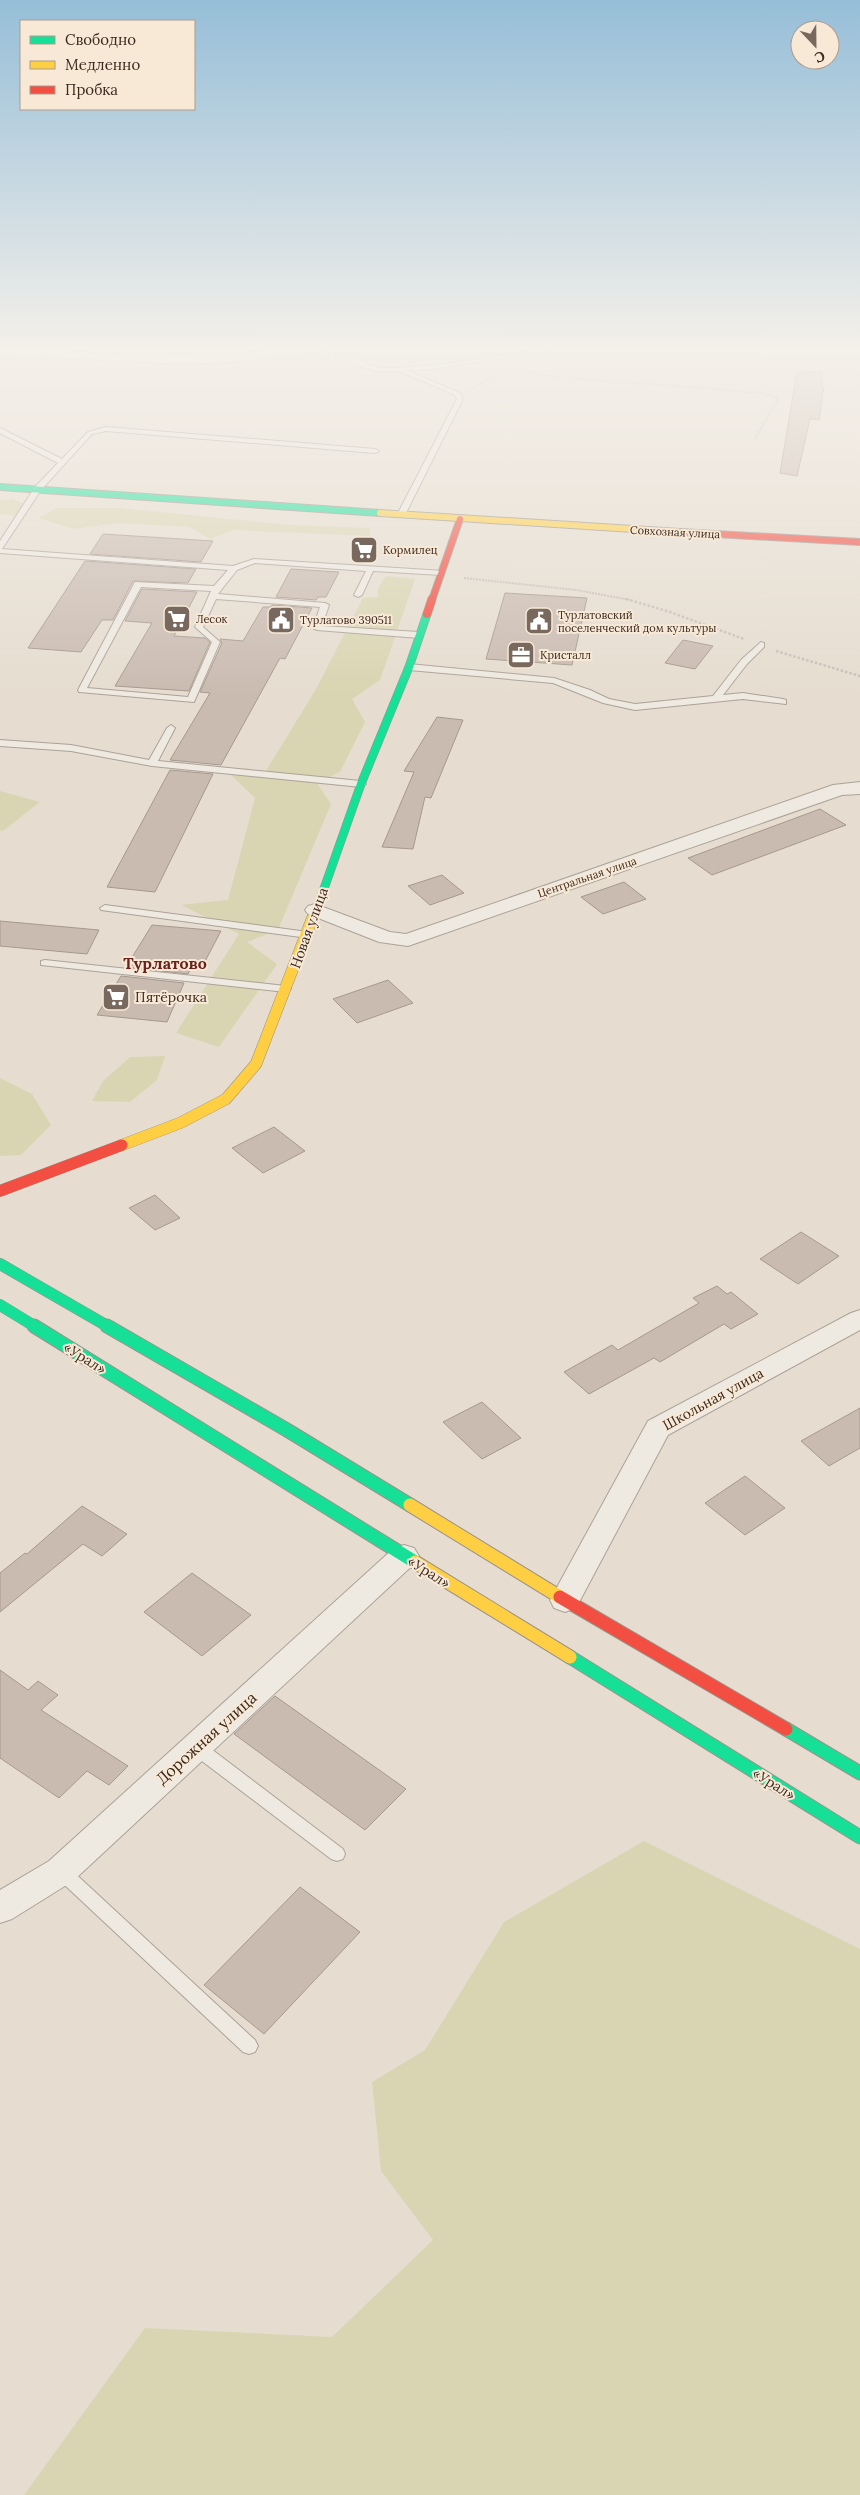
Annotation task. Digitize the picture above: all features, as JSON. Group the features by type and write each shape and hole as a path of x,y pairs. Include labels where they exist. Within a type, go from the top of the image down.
{"main road":[{"name":"Совхозная улица","path":"0,487 460,519 860,542"},
{"name":"Новая улица","path":"0,1190 180,1124 226,1099 256,1064 308,935 315,910 361,784 409,667 460,519"},
{"path":"0,1264 287,1430 565,1600 860,1773"},
{"name":"«Урал»","path":"0,1305 860,1837"}],"street":[{"name":"Центральная улица","path":"315,910 386,938 408,940 840,789 860,788"},
{"name":"Школьная улица","path":"565,1600 658,1428 860,1320"},
{"name":"Дорожная улица","path":"0,1908 60,1871 404,1556"}],"lane":[{"path":"401,515 427,463"},
{"path":"0,546 38,489 63,464"},
{"path":"0,551 234,568 254,561 442,573"},
{"path":"234,568 215,593 199,627 216,642 191,700 82,690 138,584 215,593 325,605 316,628 419,635"},
{"path":"358,595 371,568"},
{"path":"717,697 744,662 762,646"},
{"path":"409,667 554,681 587,692 606,701 635,707 670,705 717,697 743,696 783,702"},
{"path":"152,763 171,728"},
{"path":"0,743 71,748 152,763 361,784"},
{"path":"105,908 308,935"},
{"path":"45,963 286,989"},
{"path":"196,1747 337,1854"},
{"path":"60,1871 249,2046"}],"path":[{"path":"442,573 495,584 594,592 652,605 799,659 860,676"}],"shaded area":[{"path":"13,499 28,506 19,516 0,514 0,500"},
{"path":"56,508 120,508 290,525 370,528 370,536 234,530 210,539 189,527 119,523 73,529 39,518"},
{"path":"386,576 415,579 380,680 352,699 365,722 340,772 317,783 331,804 278,930 247,942 277,964 219,1047 176,1033 239,934 181,905 228,900 255,798 228,772 246,768 264,774 316,689 363,598 378,597 378,588"},
{"path":"0,791 40,802 3,831 0,830"},
{"path":"165,1056 157,1080 130,1102 92,1101 103,1081 130,1057"},
{"path":"0,1078 32,1094 51,1125 21,1155 0,1156"},
{"path":"644,1841 860,1949 860,2495 24,2495 145,2328 332,2337 433,2240 381,2171 372,2082 425,2050 504,1922"}],"building":[{"path":"782,463 800,463 797,476 780,473"},
{"path":"103,534 213,541 201,562 90,554"},
{"path":"85,561 196,569 188,583 133,581 113,620 102,620 81,652 28,648"},
{"path":"291,569 339,572 326,597 318,597 316,600 276,597"},
{"path":"142,589 197,592 174,636 205,638 210,642 189,691 115,686 152,623 125,621"},
{"path":"505,593 587,598 572,665 486,659"},
{"path":"272,605 312,608 285,659 280,658 221,765 170,760 210,693 200,692 222,643 220,639 243,641 263,607 271,607"},
{"path":"683,640 713,646 695,669 665,663"},
{"path":"437,717 463,720 431,798 425,797 413,849 382,847 414,772 404,771"},
{"path":"170,770 213,774 155,892 107,887"},
{"path":"820,809 846,825 712,875 688,858"},
{"path":"442,875 464,893 430,905 408,886"},
{"path":"624,882 646,899 603,914 581,897"},
{"path":"0,921 99,930 87,954 0,946"},
{"path":"152,925 221,931 202,967 192,966 188,974 126,967"},
{"path":"121,976 184,983 167,1022 97,1015"},
{"path":"388,980 413,1003 357,1023 333,999"},
{"path":"274,1127 305,1151 263,1173 232,1148"},
{"path":"155,1195 180,1218 155,1230 129,1208"},
{"path":"801,1232 839,1256 798,1284 760,1259"},
{"path":"717,1286 727,1294 731,1292 758,1314 731,1329 724,1324 660,1362 654,1358 589,1394 564,1372 612,1345 618,1350 699,1303 693,1298"},
{"path":"482,1402 521,1438 482,1459 443,1422"},
{"path":"860,1408 860,1448 829,1466 801,1441"},
{"path":"745,1476 785,1508 745,1535 705,1503"},
{"path":"82,1506 127,1534 102,1556 83,1544 0,1612 0,1573 25,1553 27,1554"},
{"path":"192,1573 251,1615 202,1656 144,1612"},
{"path":"0,1670 28,1690 38,1681 58,1695 41,1710 128,1766 109,1785 87,1771 59,1798 0,1758"},
{"path":"275,1696 406,1789 365,1830 234,1734"},
{"path":"300,1887 360,1932 264,2034 204,1985"}],"traffic: fast":[{"path":"0,487 380,513"},
{"path":"320,900 361,784 409,667 427,614"},
{"path":"0,1264 287,1430 410,1505"},
{"path":"0,1305 415,1562"},
{"path":"570,1657 860,1837"},
{"path":"786,1729 860,1773"}],"traffic: slow":[{"path":"380,513 680,532"},
{"path":"122,1145 180,1123 226,1099 256,1064 320,900"},
{"path":"410,1505 560,1597"},
{"path":"415,1562 570,1657"}],"traffic: jam":[{"path":"427,614 460,519"},
{"path":"680,532 860,542"},
{"path":"0,1191 122,1145"},
{"path":"560,1597 786,1729"}],"place":[{"name":"Кормилец","path":"364,550"},
{"name":"Лесок","path":"177,619"},
{"name":"Турлатово 390511","path":"281,620"},
{"name":"Турлатовский поселенческий дом культуры","path":"539,621"},
{"name":"Кристалл","path":"521,655"},
{"name":"Пятёрочка","path":"116,997"}],"district":[{"name":"Турлатово","path":"165,963"}]}
